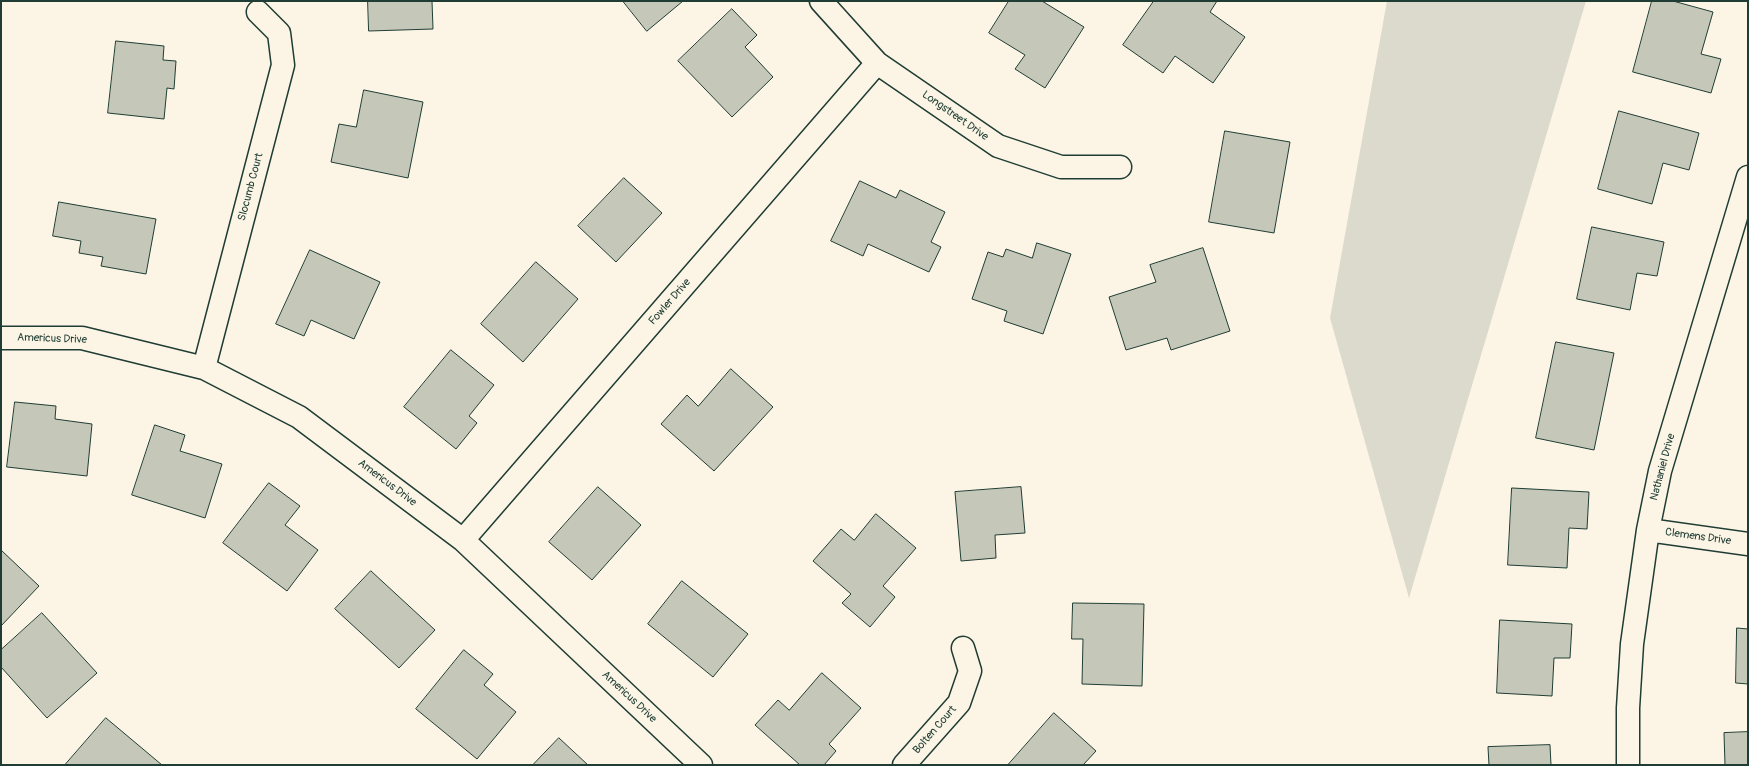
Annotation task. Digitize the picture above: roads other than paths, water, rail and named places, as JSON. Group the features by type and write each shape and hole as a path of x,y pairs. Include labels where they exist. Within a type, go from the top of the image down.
{"street":[{"name":"Longstreet Drive","path":"821,1 877,63 998,146 1061,167 1120,167"},
{"name":"Slocumb Court","path":"204,368 283,65 279,33 258,12"},
{"name":"Fowler Drive","path":"463,540 877,63"},
{"name":"Nathaniel Drive","path":"1628,765 1628,708 1632,644 1648,530 1660,471 1748,177"},
{"name":"Americus Drive","path":"1,338 82,338 204,368 299,417 463,540 701,765"},
{"name":"Clemens Drive","path":"1648,530 1748,544"},
{"name":"Bolten Court","path":"904,765 959,703 970,671 963,648"}]}
